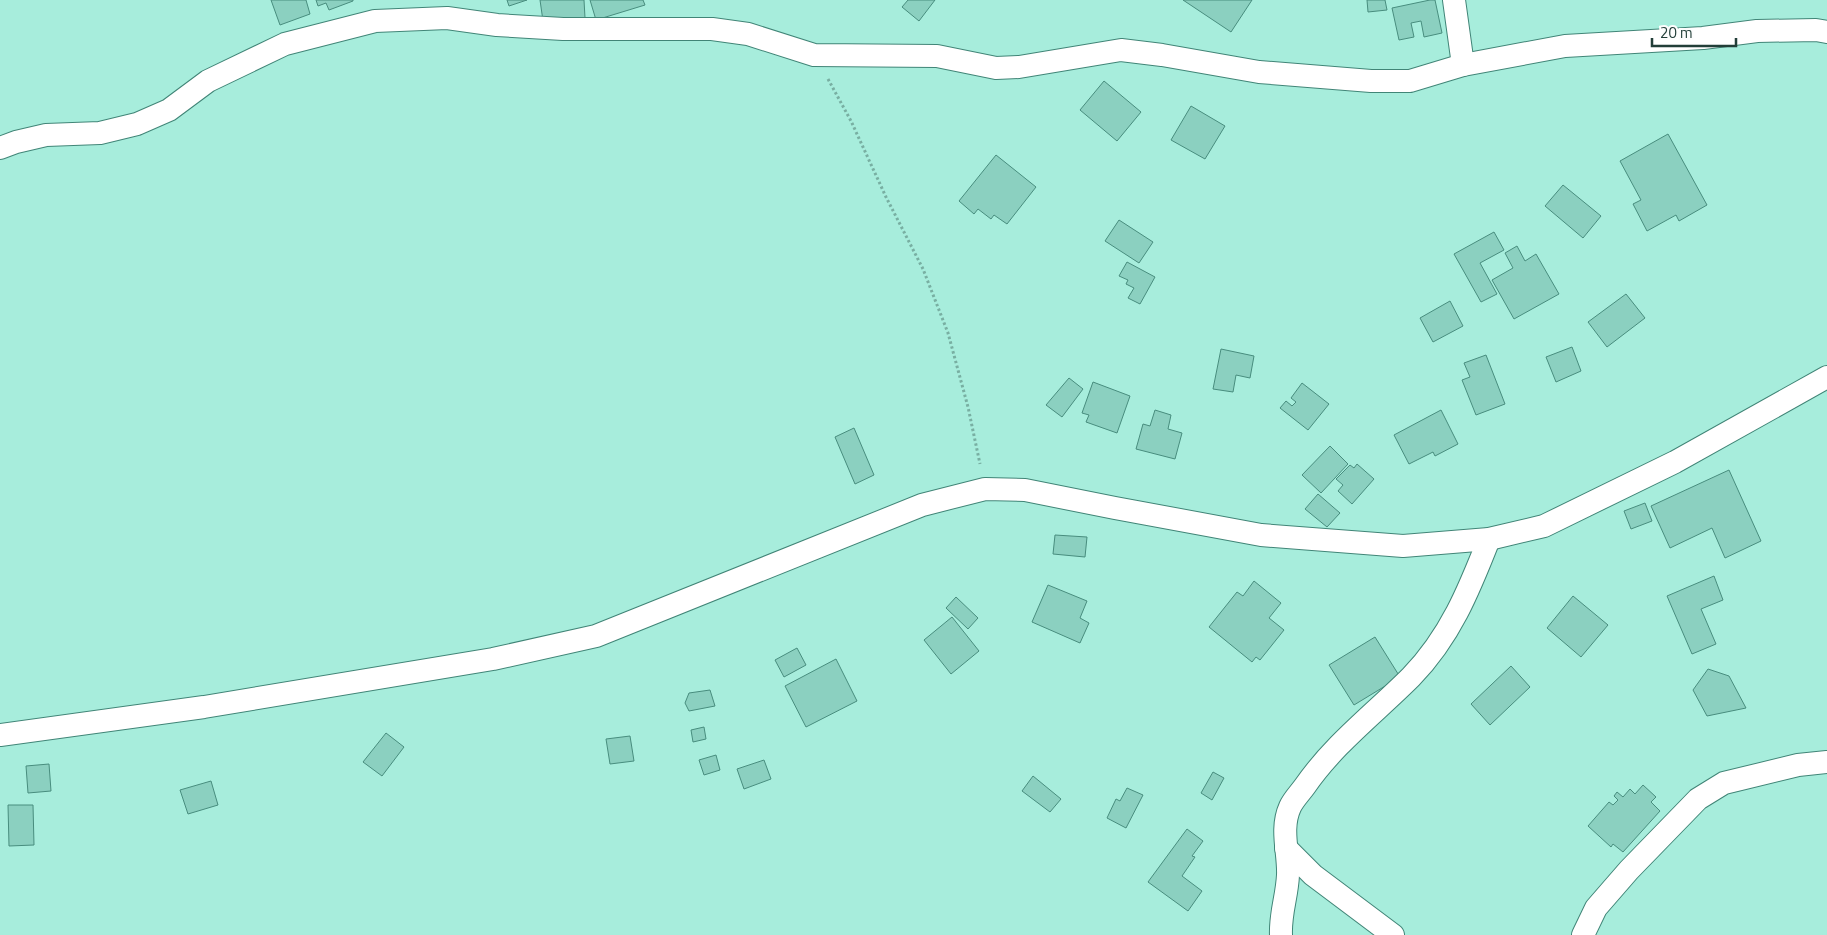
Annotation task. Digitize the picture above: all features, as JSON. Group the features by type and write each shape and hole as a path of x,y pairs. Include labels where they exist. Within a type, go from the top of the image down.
{"street":[{"path":"1454,0 1463,65"},
{"path":"0,148 46,135 100,134 137,124 169,110 208,81 285,44 375,21 447,18 497,25 563,29 712,29 748,34 814,55 937,56 996,68 1019,67 1121,50 1259,72 1371,81 1410,81 1463,65 1565,46 1703,38 1757,31 1816,30 1827,32"},
{"path":"0,735 204,707 464,664 596,636 922,505 985,489 1025,490 1261,535 1403,546 1489,539 1544,526 1675,462 1827,376"},
{"path":"1281,935 1280,918 1286,897 1288,873 1285,831 1290,808 1314,773 1361,722 1411,676 1444,638 1468,592 1489,539"},
{"path":"1583,935 1596,908 1629,870 1698,799 1724,783 1798,765 1827,762"},
{"path":"1286,848 1313,875 1393,935"}],"path":[{"path":"814,55 851,121 886,197 923,269 950,343 968,407 985,489"}],"building":[{"path":"271,0 306,0 310,14 280,25"},
{"path":"316,0 353,1 329,10 326,3 318,6"},
{"path":"507,0 527,0 509,6"},
{"path":"540,0 584,0 585,18 543,21"},
{"path":"590,0 643,0 645,5 596,20"},
{"path":"908,0 935,0 919,21 902,7"},
{"path":"1183,0 1252,0 1231,32"},
{"path":"1367,0 1385,0 1387,10 1368,12"},
{"path":"1435,0 1442,33 1424,37 1421,21 1411,23 1414,37 1399,40 1392,8"},
{"path":"1104,81 1141,112 1117,141 1080,110"},
{"path":"1191,106 1225,126 1205,159 1171,140"},
{"path":"1668,134 1707,205 1679,221 1676,215 1647,231 1633,204 1641,200 1620,161"},
{"path":"996,155 1036,187 1007,224 994,215 991,219 978,209 974,214 959,201"},
{"path":"1563,185 1601,216 1583,238 1545,206"},
{"path":"1119,220 1153,242 1139,263 1105,241"},
{"path":"1494,232 1504,250 1480,263 1497,294 1481,302 1454,254"},
{"path":"1517,246 1525,261 1536,254 1559,294 1514,319 1492,280 1513,268 1505,253"},
{"path":"1127,262 1155,277 1140,304 1128,298 1134,288 1126,284 1128,280 1119,276"},
{"path":"1626,294 1645,318 1607,347 1588,322"},
{"path":"1450,301 1463,326 1433,342 1420,318"},
{"path":"1572,347 1581,371 1556,382 1546,357"},
{"path":"1221,349 1254,356 1250,378 1236,375 1233,392 1213,389"},
{"path":"1486,355 1505,404 1476,415 1462,380 1470,377 1464,363"},
{"path":"1069,378 1083,389 1062,417 1046,405"},
{"path":"1093,382 1130,396 1117,433 1086,422 1089,415 1082,413"},
{"path":"1302,383 1329,404 1308,430 1280,408 1286,401 1292,406 1296,402 1291,398"},
{"path":"1155,410 1171,415 1168,429 1182,433 1175,459 1136,449 1143,424 1150,426"},
{"path":"1441,410 1458,444 1435,456 1433,452 1409,464 1394,435"},
{"path":"854,428 874,475 855,484 835,437"},
{"path":"1330,446 1348,464 1321,493 1302,475"},
{"path":"1357,464 1374,479 1352,504 1338,491 1343,485 1336,479 1350,465 1354,468"},
{"path":"1729,470 1761,541 1725,558 1712,528 1670,548 1651,506"},
{"path":"1318,494 1340,513 1327,527 1305,509"},
{"path":"1645,503 1652,521 1631,529 1624,511"},
{"path":"1055,535 1087,537 1085,557 1053,554"},
{"path":"1714,576 1723,600 1701,609 1716,644 1692,654 1667,596"},
{"path":"1254,581 1281,603 1269,618 1284,630 1260,660 1256,657 1252,662 1209,627 1237,592 1243,596"},
{"path":"1048,585 1087,601 1080,618 1089,623 1080,643 1032,622"},
{"path":"1573,596 1608,625 1581,657 1547,628"},
{"path":"956,597 978,618 968,629 946,608"},
{"path":"952,617 979,651 951,674 924,640"},
{"path":"1375,637 1400,677 1354,705 1329,665"},
{"path":"797,648 806,665 784,677 775,660"},
{"path":"836,659 857,701 806,727 785,686"},
{"path":"1511,666 1530,687 1490,725 1471,704"},
{"path":"1708,669 1729,676 1746,708 1707,716 1693,690"},
{"path":"710,690 715,706 689,711 685,703 689,693"},
{"path":"704,727 706,739 693,742 691,730"},
{"path":"386,733 404,747 382,776 363,762"},
{"path":"630,736 634,761 610,764 606,739"},
{"path":"716,755 720,770 704,775 699,760"},
{"path":"764,760 771,779 744,789 737,769"},
{"path":"49,764 51,791 28,793 26,766"},
{"path":"1213,772 1224,778 1212,800 1201,793"},
{"path":"1033,776 1061,799 1050,812 1022,791"},
{"path":"211,781 218,805 188,814 180,790"},
{"path":"1643,785 1656,797 1651,802 1660,811 1623,852 1613,844 1611,847 1588,826 1609,802 1613,805 1618,800 1614,796 1617,792 1623,797 1630,789 1635,794"},
{"path":"1127,788 1143,795 1126,828 1107,818 1116,799 1120,801"},
{"path":"8,805 33,805 34,845 9,846"},
{"path":"1187,829 1203,841 1192,856 1195,857 1182,876 1202,891 1188,911 1148,882"}]}
